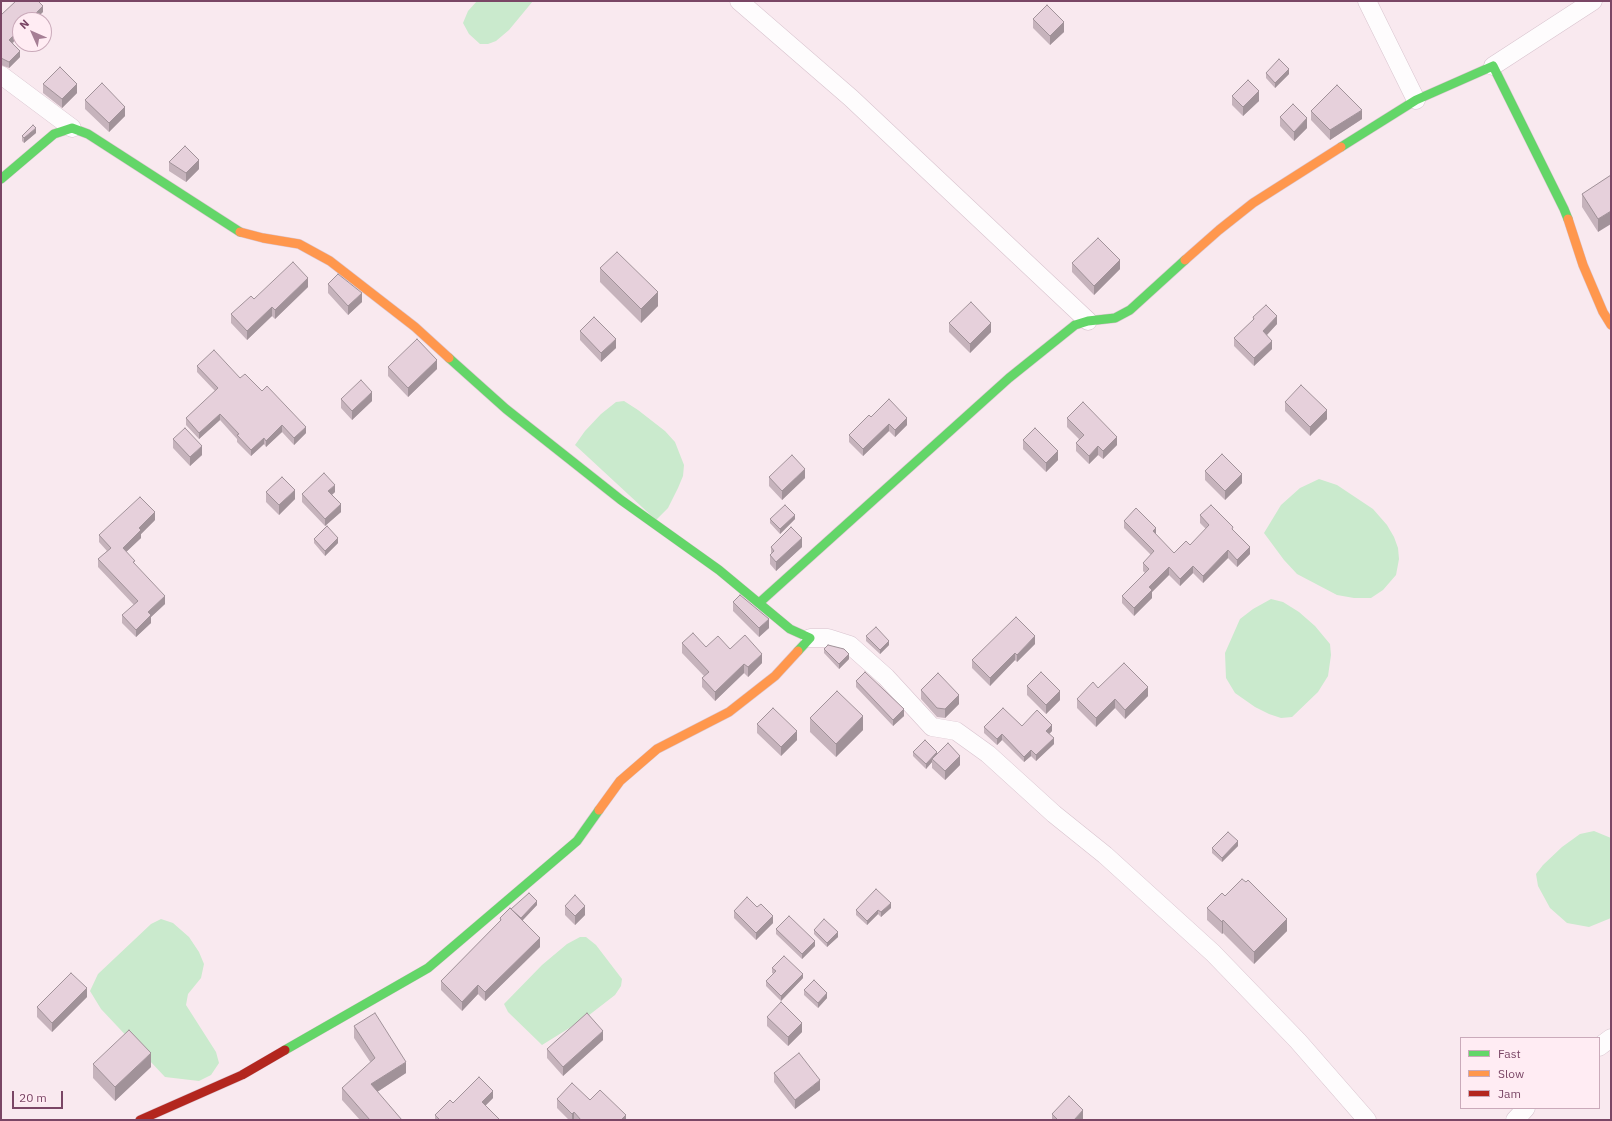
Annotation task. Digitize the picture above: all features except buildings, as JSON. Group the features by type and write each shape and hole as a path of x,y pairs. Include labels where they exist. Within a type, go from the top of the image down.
{"street":[{"path":"739,1 851,98 1088,321"},
{"path":"1367,1 1416,100"},
{"path":"759,603 1009,378 1075,325 1088,321 1115,318 1130,310 1219,230 1253,203 1416,100 1493,66 1593,1"},
{"path":"1493,66 1564,209 1583,265 1603,312 1611,325"},
{"path":"1,75 72,128 88,134 238,230 263,238 299,244 330,261 415,327 506,409 621,500 719,570 790,629 810,638 828,638 850,645 886,676 932,727 956,731 988,754 1054,814 1105,856 1213,953 1298,1041 1363,1119"},
{"path":"1,179 54,134 72,128"},
{"path":"140,1120 242,1075 428,968 577,841 620,781 657,750 729,712 775,676 810,638"},
{"path":"1600,1046 1611,1038"},
{"path":"1515,1120 1525,1109"}],"shaded area":[{"path":"477,1 533,1 509,30 496,41 488,44 480,44 469,34 463,23 468,11"},
{"path":"624,401 665,431 675,442 684,465 683,476 668,508 656,520 575,445 585,431 601,414 616,402"},
{"path":"1319,479 1337,485 1373,509 1387,525 1394,537 1398,548 1399,559 1396,575 1383,590 1371,598 1354,598 1337,595 1297,574 1284,560 1264,533 1281,505 1300,488"},
{"path":"1271,599 1283,602 1299,612 1315,626 1330,644 1331,655 1328,676 1318,692 1292,717 1281,718 1255,707 1235,693 1226,678 1225,653 1240,619 1253,609"},
{"path":"1594,831 1611,838 1611,918 1589,927 1567,923 1550,908 1538,886 1536,874 1543,865 1562,847 1580,834"},
{"path":"161,919 173,923 189,937 199,952 204,964 201,978 188,994 186,1005 216,1052 219,1063 211,1075 199,1081 165,1077 101,1009 90,991 98,974 151,924"},
{"path":"580,937 586,937 596,945 622,979 621,986 615,995 584,1019 542,1045 508,1012 504,1004 542,965 567,944"}],"traffic: fast":[{"path":"1341,147 1416,100 1493,66 1568,219"},
{"path":"1,179 54,134 72,128 88,134 240,232"},
{"path":"759,603 1009,378 1075,325 1088,321 1115,318 1130,310 1185,260"},
{"path":"449,358 506,409 621,500 719,570 790,629 810,638 798,651"},
{"path":"285,1050 428,968 577,841 599,810"}],"traffic: slow":[{"path":"1185,260 1253,203 1341,147"},
{"path":"1568,219 1583,265 1603,312 1611,325"},
{"path":"240,232 263,238 299,244 330,261 415,327 449,358"},
{"path":"599,810 620,781 657,749 729,712 775,676 798,651"}],"traffic: jam":[{"path":"140,1120 242,1075 285,1050"}]}
